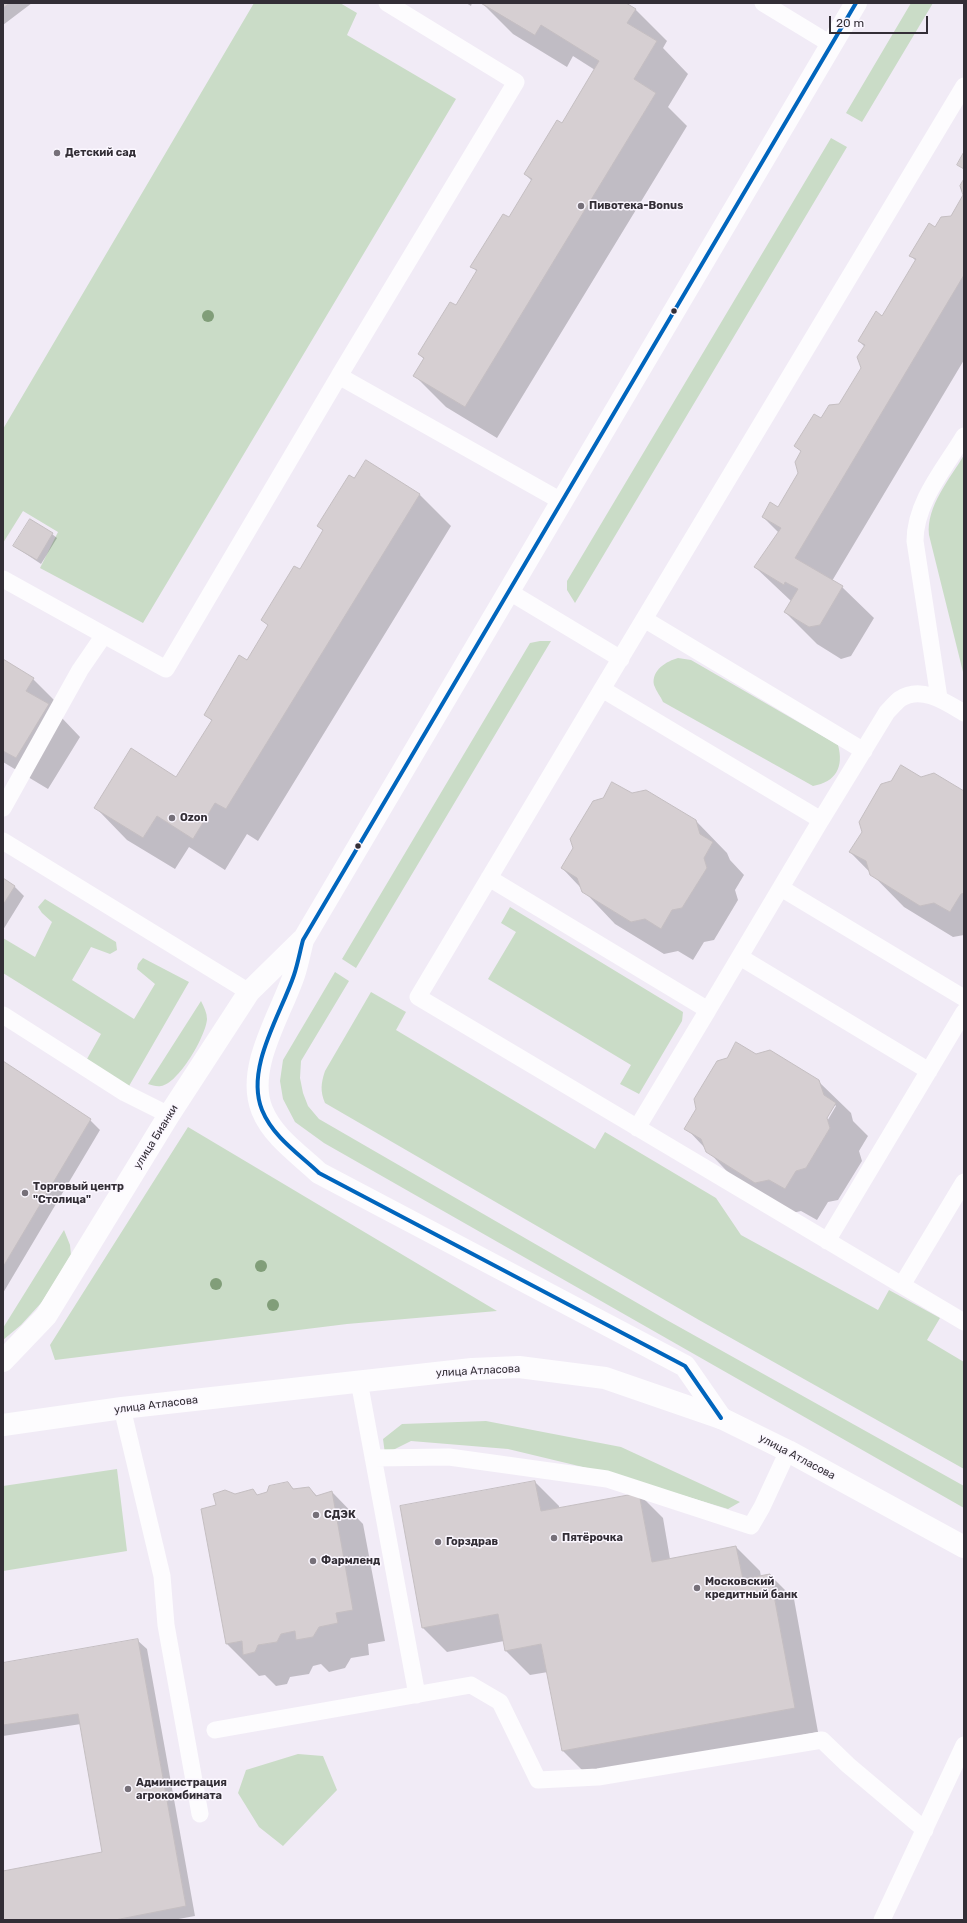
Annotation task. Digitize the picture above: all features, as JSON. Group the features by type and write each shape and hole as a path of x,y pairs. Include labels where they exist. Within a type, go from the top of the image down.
{"street":[{"name":"улица Бианки","path":"3,1361 46,1316 169,1115 250,992 303,940 856,3"},
{"name":"улица Бианки","path":"303,940 294,975 271,1028 256,1081 262,1110 278,1136 319,1173 686,1366 721,1418"},
{"name":"улица Атласова","path":"3,1425 122,1408 359,1381 472,1369 519,1367 605,1378 721,1418 788,1451 964,1547"}],"lane":[{"path":"3,579 166,669 339,376 516,82 387,3"},
{"path":"763,3 832,45"},
{"path":"964,86 418,997 964,1322"},
{"path":"339,376 561,501"},
{"path":"939,698 915,541 915,528 922,506 964,436"},
{"path":"508,591 621,659"},
{"path":"644,619 864,750"},
{"path":"3,808 80,670 104,635"},
{"path":"602,689 821,820"},
{"path":"637,1128 887,712 901,699 917,693 939,698 964,713"},
{"path":"3,841 250,992"},
{"path":"489,878 708,1010"},
{"path":"781,888 964,998"},
{"path":"740,957 929,1071"},
{"path":"827,1241 964,1012"},
{"path":"3,1015 125,1093 169,1115"},
{"path":"902,1285 964,1182"},
{"path":"359,1381 416,1695"},
{"path":"122,1408 162,1576 166,1625 200,1814"},
{"path":"373,1458 449,1457 607,1479 751,1526 762,1507 788,1451"},
{"path":"215,1730 471,1686 500,1702 538,1780 598,1777 822,1740 848,1765 925,1830"},
{"path":"882,1920 964,1745"}],"green space":[{"path":"254,3 340,3 357,13 347,35 456,99 143,623 40,568 58,532 23,511 3,543 3,429"},
{"path":"911,3 933,3 862,122 846,113"},
{"path":"831,138 847,147 575,603 567,590 567,581"},
{"path":"964,455 964,676 929,535 929,524 931,514 940,493"},
{"path":"551,641 356,968 342,959 530,643"},
{"path":"678,658 691,660 838,745 840,753 839,767 833,777 821,784 813,786 663,702 654,685 655,675 661,667 669,661"},
{"path":"45,899 116,942 117,950 110,954 91,947 72,980 134,1019 155,984 137,969 138,964 143,958 189,982 125,1093 83,1066 101,1034 3,973 3,938 35,957 52,922 38,907"},
{"path":"510,907 683,1012 682,1021 639,1094 620,1084 631,1065 488,979 516,932 501,923"},
{"path":"335,972 349,981 301,1061 300,1078 303,1093 308,1106 319,1119 665,1319 964,1486 964,1508 324,1143 295,1122 283,1099 280,1081 283,1060"},
{"path":"371,992 406,1012 396,1030 595,1149 605,1132 716,1198 741,1235 878,1310 889,1290 940,1318 927,1340 964,1362 964,1469 699,1320 325,1103 322,1095 322,1087 325,1071"},
{"path":"201,1001 206,1012 207,1019 202,1036 190,1058 183,1068 168,1083 159,1086 148,1084"},
{"path":"188,1127 497,1311 347,1324 55,1360 50,1345"},
{"path":"64,1230 70,1245 71,1255 42,1302 21,1325 3,1340 3,1328"},
{"path":"486,1421 621,1447 740,1502 728,1509 612,1474 508,1449 411,1441 385,1454 383,1439 402,1424"},
{"path":"117,1469 127,1551 3,1571 3,1486"},
{"path":"298,1754 323,1756 337,1790 283,1846 259,1827 238,1793 246,1770"}],"building":[{"path":"3,3 10,3 3,8"},
{"path":"481,3 626,3 636,9 627,23 657,41 634,79 656,93 465,407 413,376 424,358 418,354 450,302 456,305 477,270 470,267 503,214 509,217 532,179 524,174 557,120 562,123 599,61 541,25 535,35"},
{"path":"964,152 964,169 957,165"},
{"path":"964,179 964,275 795,558 843,586 820,625 809,627 784,612 798,589 785,582 784,585 754,567 781,528 762,517 770,502 778,507 798,473 795,462 801,451 794,446 814,414 821,418 829,405 839,404 861,368 857,357 865,345 858,341 876,311 882,316 916,259 909,256 929,223 935,227 941,217 951,216 963,195 960,186"},
{"path":"366,460 420,494 226,809 215,803 193,839 157,816 143,838 94,808 131,748 176,777 212,720 204,715 239,655 247,660 268,625 261,620 294,566 300,569 323,530 317,526 349,475 354,478"},
{"path":"30,519 53,533 37,560 13,546"},
{"path":"3,659 34,678 26,691 49,704 16,758 3,751"},
{"path":"901,765 921,777 934,773 964,791 964,893 961,894 950,912 934,903 920,906 870,875 866,861 849,852 862,832 859,822 881,784 891,781"},
{"path":"612,782 632,793 646,790 696,820 700,834 713,842 704,858 707,868 682,908 672,910 661,929 645,919 631,922 582,892 577,878 561,868 573,848 570,839 593,801 603,798"},
{"path":"3,878 15,886 3,905"},
{"path":"736,1042 756,1054 770,1050 819,1080 824,1095 836,1103 827,1118 830,1128 806,1168 796,1171 785,1189 769,1180 755,1183 706,1152 701,1139 684,1129 696,1109 694,1099 717,1061 727,1058"},
{"name":"Торговый центр \"Столица\"","path":"3,1061 91,1119 3,1267"},
{"path":"535,1481 541,1511 639,1493 652,1562 736,1546 743,1579 770,1574 795,1708 562,1751 541,1644 505,1651 498,1614 422,1628 400,1506"},
{"path":"288,1482 293,1489 309,1487 316,1496 332,1491 353,1610 336,1613 338,1623 319,1627 313,1637 296,1640 295,1631 281,1634 277,1642 258,1645 255,1652 243,1655 242,1641 226,1644 201,1509 216,1505 213,1494 225,1490 235,1494 253,1489 257,1495 267,1492 269,1486"},
{"name":"Администрация агрокомбината","path":"138,1639 186,1906 115,1920 3,1920 3,1871 102,1852 78,1714 3,1725 3,1663"}],"transit line":[{"path":"721,1418 685,1366 319,1173 280,1137 267,1120 262,1110 258,1094 258,1077 261,1059 294,975 303,940 856,3"}],"place":[{"name":"Детский сад","path":"57,153"},
{"name":"Пивотека-Bonus","path":"581,206"},
{"name":"Ozon","path":"172,818"},
{"name":"Торговый центр \"Столица\"","path":"25,1193"},
{"name":"СДЭК","path":"316,1515"},
{"name":"Пятёрочка","path":"554,1538"},
{"name":"Горздрав","path":"438,1542"},
{"name":"Фармленд","path":"313,1561"},
{"name":"Московский кредитный банк","path":"697,1588"},
{"name":"Администрация агрокомбината","path":"128,1789"}]}
